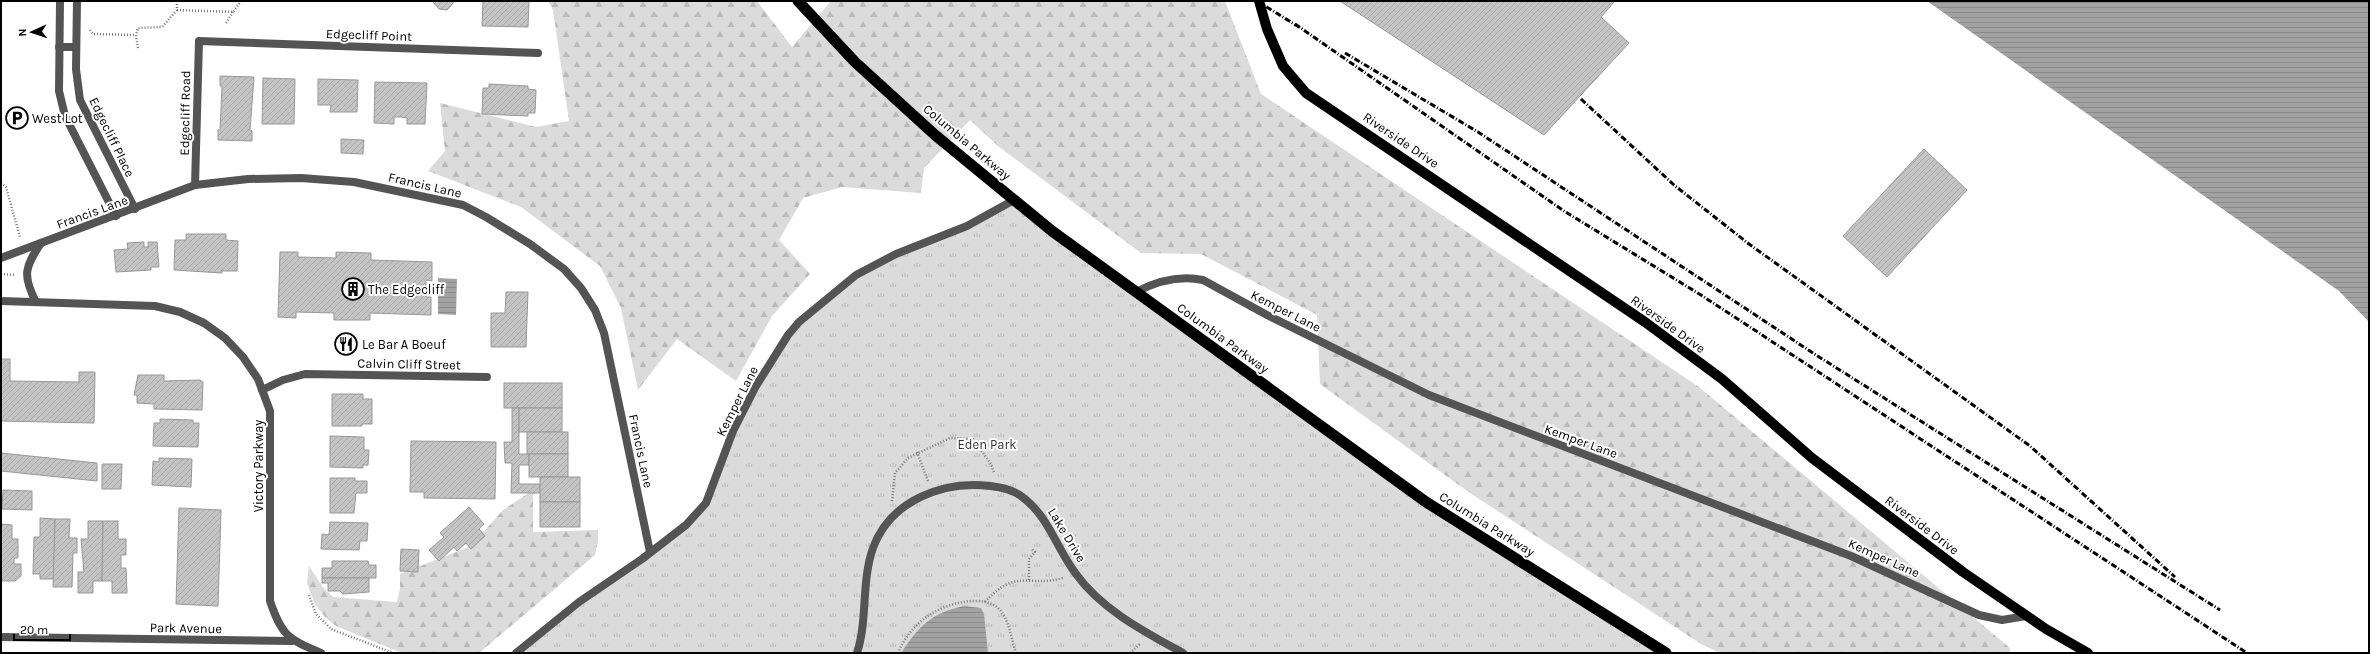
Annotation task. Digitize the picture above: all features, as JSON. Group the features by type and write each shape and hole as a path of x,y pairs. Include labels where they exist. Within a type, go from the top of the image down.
{"highway":[{"name":"Columbia Parkway","path":"798,1 855,62 968,161 1052,231 1426,502 1666,653"}],"main road":[{"name":"Riverside Drive","path":"1259,1 1267,29 1283,66 1306,93 1645,322 1722,379 1819,463 1963,572 2026,616 2088,653"}],"street":[{"path":"60,1 59,91 65,116 116,216"},
{"name":"Edgecliff Place","path":"77,1 76,69 80,100 135,209"},
{"name":"Edgecliff Point","path":"198,41 538,53"},
{"name":"Edgecliff Road","path":"195,185 198,41"},
{"path":"59,47 76,47"},
{"name":"Francis Lane","path":"1,258 135,209 195,185 248,179 301,178 331,180 354,182 463,205 530,244 564,269 581,288 595,310 604,333 650,552"},
{"name":"Kemper Lane","path":"516,653 579,602 686,525 706,503 718,476 733,431 756,386 788,335 799,322 856,275 896,254 967,226 1014,200"},
{"path":"36,302 27,286 26,268 42,243"},
{"name":"Kemper Lane","path":"1136,292 1156,282 1192,278 1203,280 1267,315 1429,395 1851,556 1979,616 2002,620 2026,616"},
{"name":"Victory Parkway","path":"1,301 155,306 180,312 204,323 225,338 243,357 262,390 270,412 270,601 278,623 292,641"},
{"name":"Calvin Cliff Street","path":"262,390 283,380 306,374 488,377"},
{"name":"Lake Drive","path":"857,653 861,642 867,576 873,548 894,516 915,499 932,492 960,485 998,487 1020,494 1038,510 1076,574 1101,601 1128,621 1183,653"},
{"name":"Park Avenue","path":"1,637 292,641 321,653"}],"path":[{"path":"138,48 136,35 138,28 142,26 162,27 176,10 177,1"},
{"path":"226,22 241,1"},
{"path":"176,10 233,12"},
{"path":"89,28 94,34 136,35"},
{"path":"1,183 6,188 20,237"},
{"path":"1,274 16,275"},
{"path":"894,516 891,496 895,473 908,458 917,452 950,438 972,439 991,464 998,487"},
{"path":"917,452 932,492"},
{"path":"1029,580 1029,559 1035,552 1031,548"},
{"path":"985,602 996,590 1009,584 1029,580 1048,581 1076,574"},
{"path":"309,595 316,614 331,628 393,653"},
{"path":"898,653 908,636 932,613 959,603 985,602 999,609 1007,621 1016,653"}],"green space":[{"path":"548,1 757,1 792,47 831,1 1225,1 1261,94 1699,387 2010,648 2010,653 1720,653 1701,644 1467,491 1320,384 1317,315 1201,254 1141,253 998,146 970,120 924,168 921,193 842,187 803,198 779,240 810,274 772,316 736,381 677,339 638,390 621,308 600,266 521,207 428,171 445,151 440,103 536,127 569,121 553,10"},
{"name":"Eden Park","path":"1014,200 1426,502 1666,653 516,653 642,559 706,503 727,446 788,335 856,275 967,226"},
{"path":"533,490 533,532 598,530 598,541 595,555 479,653 402,653 336,626 325,617 315,604 307,583 309,566 322,586 333,597 397,602 400,588 400,574 471,546 503,510"}],"shaded area":[{"path":"1927,1 2369,1 2369,322 2339,291"},
{"path":"438,278 457,279 456,315 438,314"},
{"path":"964,606 981,608 984,614 988,653 901,653 914,635 927,622 943,612"}],"building":[{"path":"432,1 455,1 447,10 439,9"},
{"path":"483,1 529,1 528,27 482,26"},
{"path":"1340,1 1615,1 1601,17 1629,43 1544,135"},
{"path":"220,76 254,77 250,130 252,131 252,141 218,140 218,130 220,130 222,86 220,86"},
{"path":"263,78 295,79 294,124 262,124"},
{"path":"318,79 358,80 357,112 330,112 331,105 318,105"},
{"path":"375,82 427,83 425,124 407,124 407,118 401,117 394,117 394,124 374,123"},
{"path":"489,84 528,86 528,89 536,90 535,113 528,113 528,116 482,114 483,88 489,88"},
{"path":"341,139 364,140 363,154 341,153"},
{"path":"1924,149 1967,190 1887,277 1843,236"},
{"path":"186,234 226,234 226,240 238,241 237,271 222,271 222,273 174,270 175,240 186,240"},
{"path":"144,242 144,247 148,247 148,242 157,242 159,267 151,267 151,270 116,272 114,250 128,249 127,243"},
{"name":"The Edgecliff","path":"280,252 298,252 298,257 336,258 336,252 371,253 371,260 432,262 432,281 426,280 426,297 431,297 431,315 370,313 370,320 334,320 334,313 296,312 296,318 278,317"},
{"path":"506,292 528,292 526,347 491,347 491,313 505,313"},
{"path":"1,359 10,359 10,381 79,382 79,372 95,372 94,423 1,421"},
{"path":"138,375 164,375 164,381 200,380 203,382 202,410 154,409 154,404 137,403 137,395 134,395"},
{"path":"504,383 562,383 562,408 504,408"},
{"path":"332,394 363,394 363,399 372,399 372,424 362,424 362,426 332,426"},
{"path":"512,408 519,408 519,454 529,454 529,465 519,465 519,484 540,484 540,493 511,493 512,463 505,463 504,442 512,442"},
{"path":"519,408 562,408 562,432 519,432"},
{"path":"160,419 193,420 193,423 199,423 198,447 153,446 154,423 160,423"},
{"path":"527,432 568,432 568,454 527,454"},
{"path":"330,436 364,437 364,450 369,450 368,465 363,465 363,468 330,467"},
{"path":"411,441 496,442 495,499 424,498 424,492 410,492"},
{"path":"1,453 97,463 97,481 1,471"},
{"path":"529,454 568,454 568,477 529,477"},
{"path":"159,458 192,459 191,487 152,485 153,461 159,462"},
{"path":"102,464 122,464 121,489 102,489"},
{"path":"540,477 580,477 580,502 540,502"},
{"path":"330,478 355,478 355,481 367,481 367,493 356,493 354,513 330,513"},
{"path":"3,490 32,491 32,510 2,509"},
{"path":"540,502 580,502 580,527 540,527"},
{"path":"469,507 484,524 479,529 485,536 471,549 466,543 457,551 454,547 439,561 429,550 444,537 440,533"},
{"path":"179,508 221,510 218,606 176,604"},
{"path":"40,518 55,519 54,579 40,579 40,574 33,574 34,537 40,537"},
{"path":"55,519 70,519 69,538 77,538 77,553 73,553 72,587 53,587"},
{"path":"88,521 103,521 102,581 93,581 93,593 78,593 78,572 84,572 81,539 88,539"},
{"path":"103,521 118,521 118,539 126,539 126,555 121,555 121,568 126,568 127,593 112,593 112,581 102,581"},
{"path":"330,522 368,523 367,541 360,541 359,550 321,549 322,534 329,535"},
{"path":"1,524 12,525 12,539 18,539 18,558 14,558 14,564 21,564 21,576 15,581 1,581"},
{"path":"401,549 419,550 418,572 400,571"},
{"path":"332,561 368,561 369,565 376,565 376,578 322,578 322,568 332,568"},
{"path":"322,578 369,578 369,592 343,594 340,591 328,591 328,583 322,583"}],"railway":[{"path":"1257,1 1299,27"},
{"path":"1295,24 1564,211 1701,295 2247,653"},
{"path":"1345,53 1478,132 1816,355 2220,610"},
{"path":"1581,99 1674,185 1749,244 2030,446 2175,577"}],"place":[{"name":"West Lot","path":"17,118"},
{"name":"The Edgecliff","path":"353,289"},
{"name":"Le Bar A Boeuf","path":"346,344"}]}
